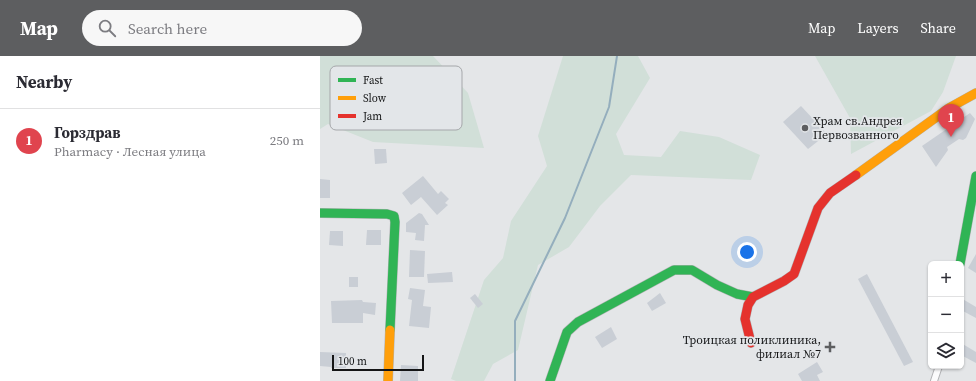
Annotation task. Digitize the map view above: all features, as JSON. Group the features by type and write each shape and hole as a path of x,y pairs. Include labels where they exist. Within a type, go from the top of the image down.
{"street":[{"path":"751,343 745,318 748,305 753,297 784,281 794,274 818,208 830,193 949,108 976,93"},
{"path":"961,261 976,176"},
{"path":"320,213 387,214 394,216 395,222 388,381"},
{"path":"550,381 568,332 578,322 674,270 692,270 717,285 737,294 753,297"},
{"path":"934,381 938,369"}],"shaded area":[{"path":"320,56 433,56 442,66 330,66 330,125 328,124 320,129"},
{"path":"563,56 638,56 650,78 616,134 624,155 661,157 680,131 719,137 760,155 751,180 631,175 600,206 569,247 538,265 518,350 493,364 484,381 456,381 451,379 484,280 503,258 511,221 547,166 538,136"},
{"path":"815,56 956,56 943,92 931,111 851,154 850,118"},
{"path":"462,87 468,93 484,148 373,142 343,130 462,130"}],"building":[{"name":"Храм св.Андрея Первозванного","path":"801,106 827,134 808,149 783,122"},
{"path":"970,113 975,119 966,138 963,140 959,139 947,147 948,150 936,167 922,146"},
{"path":"374,149 386,149 387,163 375,164"},
{"path":"423,176 438,194 441,191 449,199 445,203 448,205 437,215 421,197 411,205 402,193"},
{"path":"320,179 330,180 330,198 320,198"},
{"path":"419,213 422,214 429,225 425,225 424,241 415,240 416,233 406,232 406,223"},
{"path":"367,230 381,230 381,245 366,245"},
{"path":"330,231 343,231 343,246 329,245"},
{"path":"410,250 425,251 424,277 409,277"},
{"path":"976,254 976,273 968,268"},
{"path":"452,272 453,282 428,283 427,274"},
{"path":"867,274 913,362 904,366 858,279"},
{"path":"349,277 358,277 358,287 349,287"},
{"path":"410,288 425,290 423,306 431,307 429,328 409,326 412,300 408,299"},
{"path":"660,293 666,303 652,311 647,303"},
{"path":"475,294 483,304 478,308 470,298"},
{"path":"362,300 363,302 376,303 375,315 363,313 363,323 332,323 331,301"},
{"path":"964,300 976,307 976,318 964,312"},
{"path":"611,327 617,339 602,348 595,337"},
{"path":"964,345 976,352 976,363 964,357"},
{"path":"320,352 346,353 346,368 320,366"},
{"path":"817,362 823,372 817,375 820,381 802,381 798,374"},
{"path":"401,365 418,366 418,381 400,381"}],"waterway":[{"path":"515,381 515,321 565,218 609,107 617,56"}],"traffic: fast":[{"path":"961,261 976,176"},
{"path":"320,213 387,214 394,216 395,222 390,330"},
{"path":"550,381 567,332 578,322 674,270 692,270 717,285 737,294 753,297"}],"traffic: slow":[{"path":"856,175 949,108 976,93"},
{"path":"388,381 390,330"}],"traffic: jam":[{"path":"751,343 745,319 748,305 753,297 784,281 794,274 818,208 830,193 856,175"}],"place":[{"name":"Храм св.Андрея Первозванного","path":"805,128"},
{"name":"Горздрав","path":"951,137"},
{"name":"Троицкая поликлиника, филиал №7","path":"830,347"}]}
